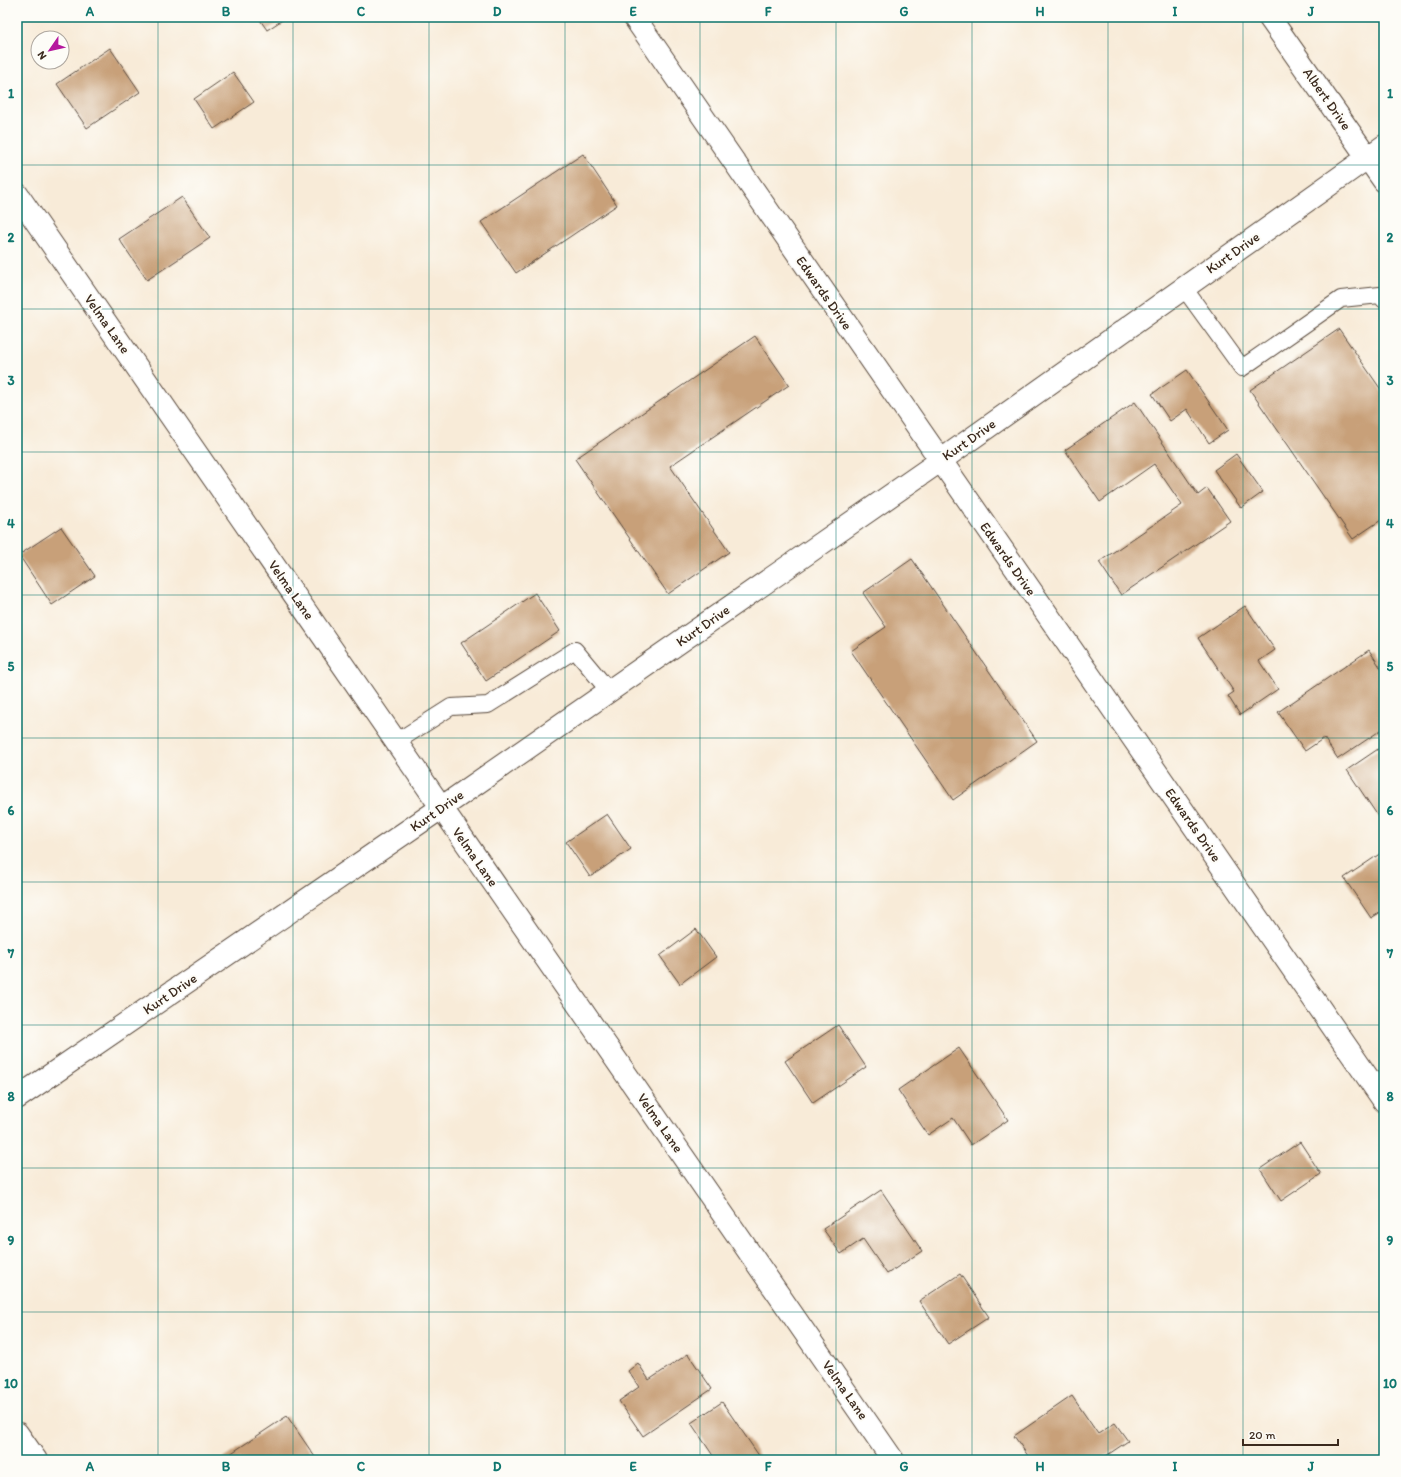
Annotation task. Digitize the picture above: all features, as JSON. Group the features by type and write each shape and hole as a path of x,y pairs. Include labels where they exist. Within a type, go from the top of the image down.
{"street":[{"name":"Edwards Drive","path":"634,17 1384,1101"},
{"name":"Albert Drive","path":"1269,17 1376,152 1384,180"},
{"name":"Kurt Drive","path":"17,1098 441,808 940,461 1376,152"},
{"name":"Velma Lane","path":"17,194 893,1460"},
{"path":"17,1433 36,1460"}],"lane":[{"path":"1184,288 1242,368 1341,299 1380,295 1384,300"},
{"path":"396,742 451,707 488,705 575,650 609,691"}],"building":[{"path":"258,17 287,17 267,30"},
{"path":"110,48 140,92 87,128 57,84"},
{"path":"233,72 254,102 214,129 194,99"},
{"path":"583,154 617,205 516,273 481,222"},
{"path":"182,197 210,238 147,280 119,239"},
{"path":"1339,329 1384,394 1384,518 1353,539 1250,390"},
{"path":"755,336 789,385 670,466 729,552 668,594 575,459"},
{"path":"1187,370 1228,430 1209,443 1187,409 1170,421 1152,394"},
{"path":"1135,402 1198,495 1207,488 1230,521 1121,595 1099,562 1182,505 1154,464 1100,502 1065,450"},
{"path":"1236,454 1263,492 1241,508 1214,470"},
{"path":"61,527 95,576 52,605 19,555"},
{"path":"912,559 1037,741 953,800 851,651 886,627 863,593"},
{"path":"535,593 560,631 486,681 461,643"},
{"path":"1245,606 1275,650 1259,661 1278,689 1240,715 1228,696 1234,692 1198,638"},
{"path":"1369,650 1384,673 1384,728 1338,759 1324,738 1305,751 1278,712"},
{"path":"1384,745 1384,825 1347,770"},
{"path":"607,814 631,849 590,877 566,842"},
{"path":"1384,851 1384,910 1371,918 1344,878"},
{"path":"696,929 716,957 680,984 660,956"},
{"path":"838,1025 866,1067 813,1103 785,1061"},
{"path":"959,1048 1008,1120 971,1145 953,1118 928,1135 898,1090"},
{"path":"1300,1142 1321,1174 1281,1201 1260,1169"},
{"path":"881,1190 922,1251 887,1274 863,1239 841,1254 823,1229"},
{"path":"960,1274 989,1317 948,1344 919,1301"},
{"path":"688,1354 712,1389 643,1436 619,1401 639,1387 628,1371 638,1363 649,1380"},
{"path":"1072,1396 1098,1434 1115,1423 1128,1441 1100,1460 1031,1460 1014,1436"},
{"path":"722,1402 762,1460 716,1460 691,1423"},
{"path":"287,1416 317,1460 221,1460"}]}
